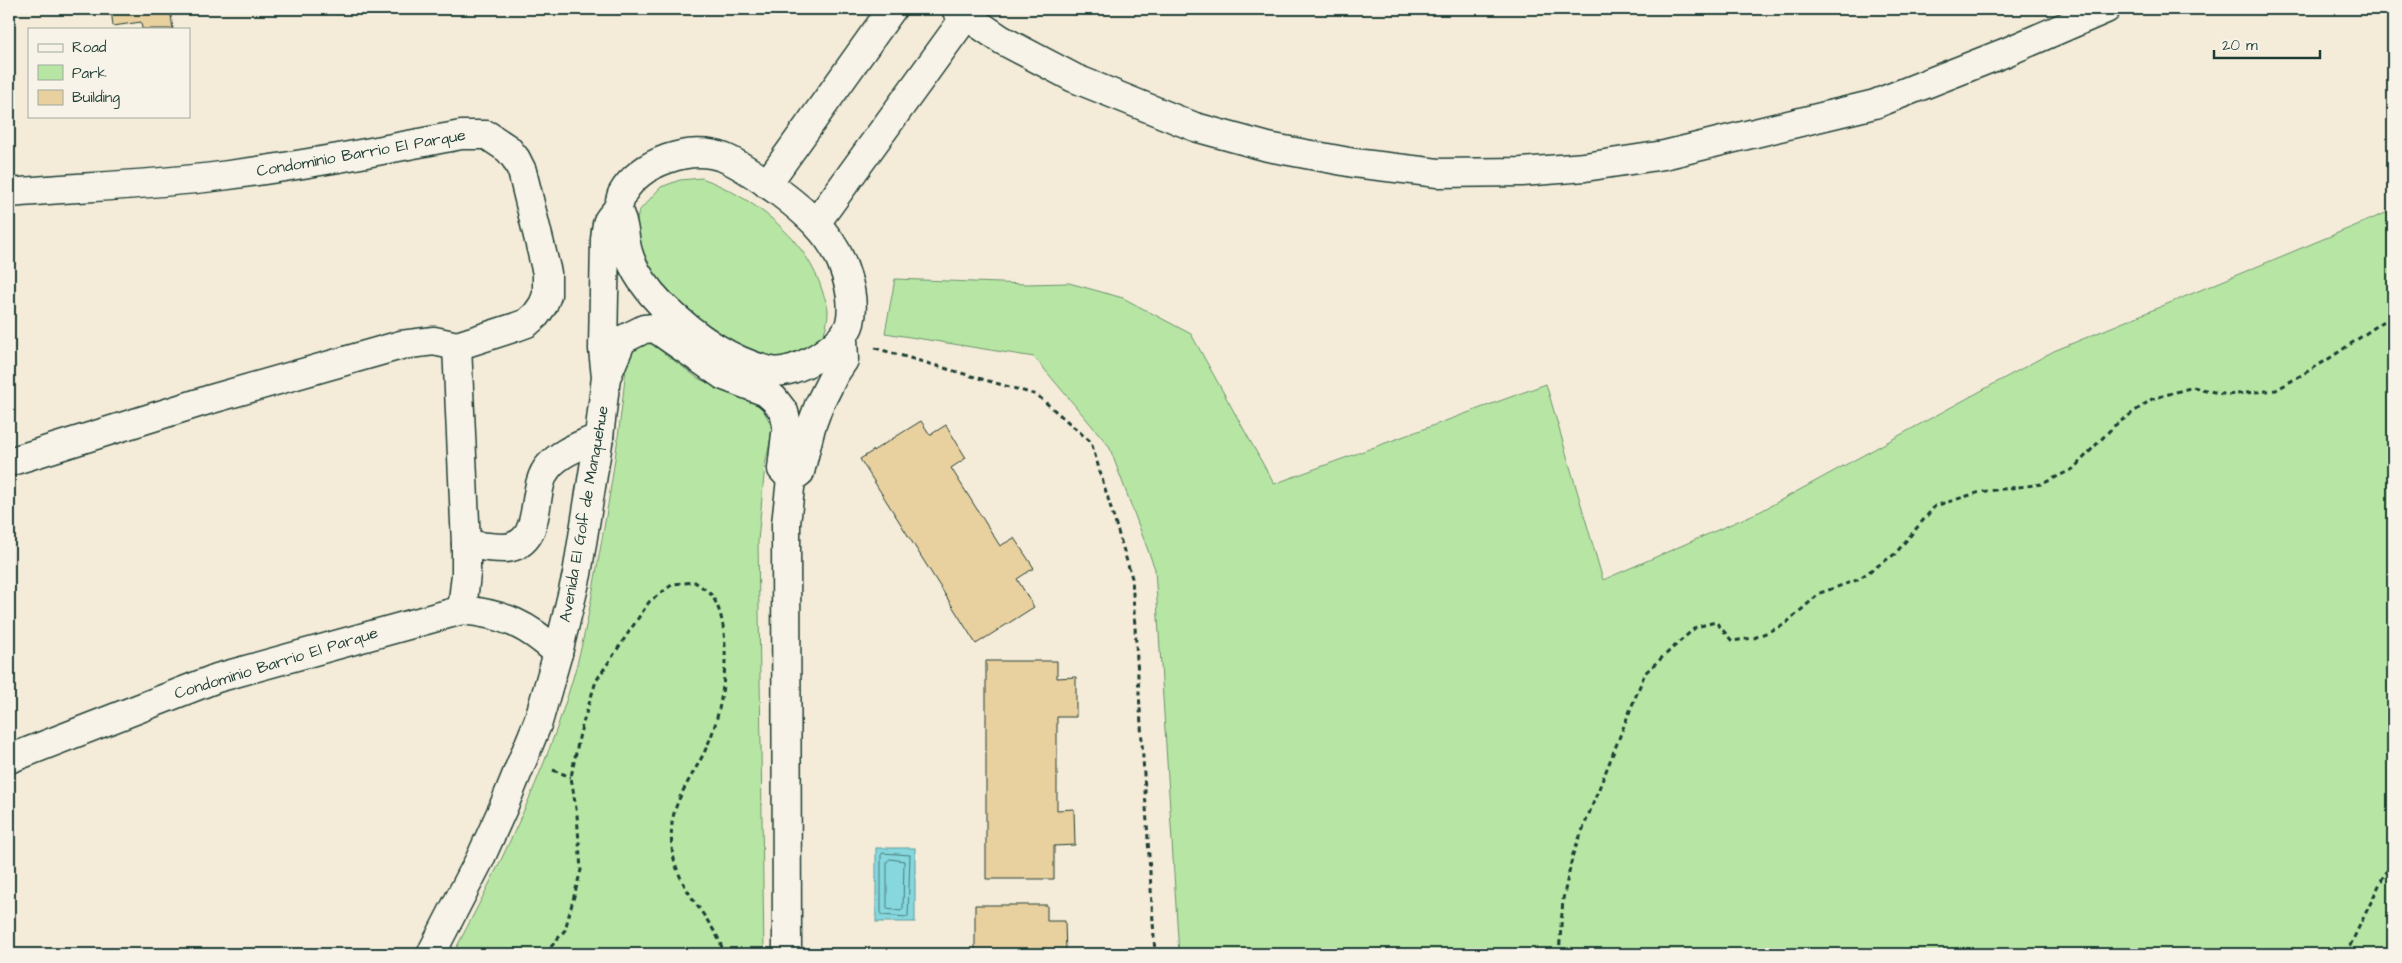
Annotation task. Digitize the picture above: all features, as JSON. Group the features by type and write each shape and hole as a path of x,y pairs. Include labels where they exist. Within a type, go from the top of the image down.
{"street":[{"path":"767,184 892,9"},
{"path":"816,223 961,13 1002,40 1074,78 1195,127 1268,147 1354,164 1438,173 1522,172 1585,167 1664,155 1875,104 2004,53 2106,9"},
{"name":"Condominio Barrio El Parque","path":"9,193 149,184 220,176 285,168 461,135 486,135 508,148 522,172 547,273 547,295 543,305 527,323 457,346 434,341 401,345 208,400 9,462"},
{"name":"Avenida El Golf de Manquehue","path":"431,954 480,859 514,784 538,722 558,653 577,574 600,437 606,377 603,349 607,222 617,209 622,195 641,173 662,161 678,156 704,154 723,157 767,184 816,223 839,256 851,290 852,308 850,325 843,338 844,360 834,375 814,420 800,472 791,479 786,524 787,954"},
{"path":"617,209 625,224 628,254 649,290 662,305 694,332 734,358 774,372 807,364 843,338"},
{"name":"Avenida El Golf de Manquehue","path":"606,377 622,340 637,331 655,328 724,376 766,392 774,399 784,412 787,425 782,469 791,479"},
{"path":"457,346 466,544 466,574 462,610"},
{"path":"466,544 503,548 520,543 529,534 534,523 538,487 549,466 559,457 600,437"},
{"name":"Condominio Barrio El Parque","path":"9,759 217,678 462,610 502,617 523,626 558,653"}],"path":[{"path":"1559,954 1563,899 1573,854 1645,673 1696,628 1716,622 1732,641 1754,638 1784,625 1820,593 1857,580 1895,554 1935,506 1980,492 2042,484 2073,469 2114,426 2152,400 2193,387 2227,395 2276,390 2327,360 2393,315"},
{"path":"893,353 1037,395 1091,442 1132,578 1155,954"},
{"path":"546,954 565,930 581,870 577,815 571,776 580,733 596,681 650,602 674,584 695,582 712,596 725,631 724,684 709,744 685,785 672,822 671,856 686,889 711,926 723,948 723,954"},
{"path":"2346,954 2385,873 2393,865"}],"green space":[{"path":"702,178 721,186 759,209 776,222 805,255 815,273 828,306 827,323 821,341 794,356 775,359 737,347 673,300 644,268 635,228 639,211 661,187 680,180"},
{"path":"2393,210 2393,954 1179,954 1155,569 1109,446 1034,357 885,333 895,279 1026,284 1069,283 1123,298 1191,334 1274,484 1546,384 1603,580 1761,511 2054,351"},
{"path":"645,339 699,379 746,398 762,408 773,428 765,465 758,541 764,954 453,954 488,887 520,819 562,714 588,617 620,425 628,346"}],"water":[{"path":"876,848 915,848 915,922 876,922"}],"building":[{"path":"111,9 170,9 173,28 142,28 141,22 113,26"},
{"path":"921,421 930,435 946,425 966,458 951,468 1000,546 1014,538 1034,568 1017,579 1034,607 976,644 860,459"},
{"path":"986,661 1057,661 1057,678 1076,677 1076,717 1057,717 1057,810 1074,809 1075,845 1054,846 1054,879 986,879"},
{"path":"975,905 1047,905 1047,921 1065,921 1066,954 975,954"}]}
